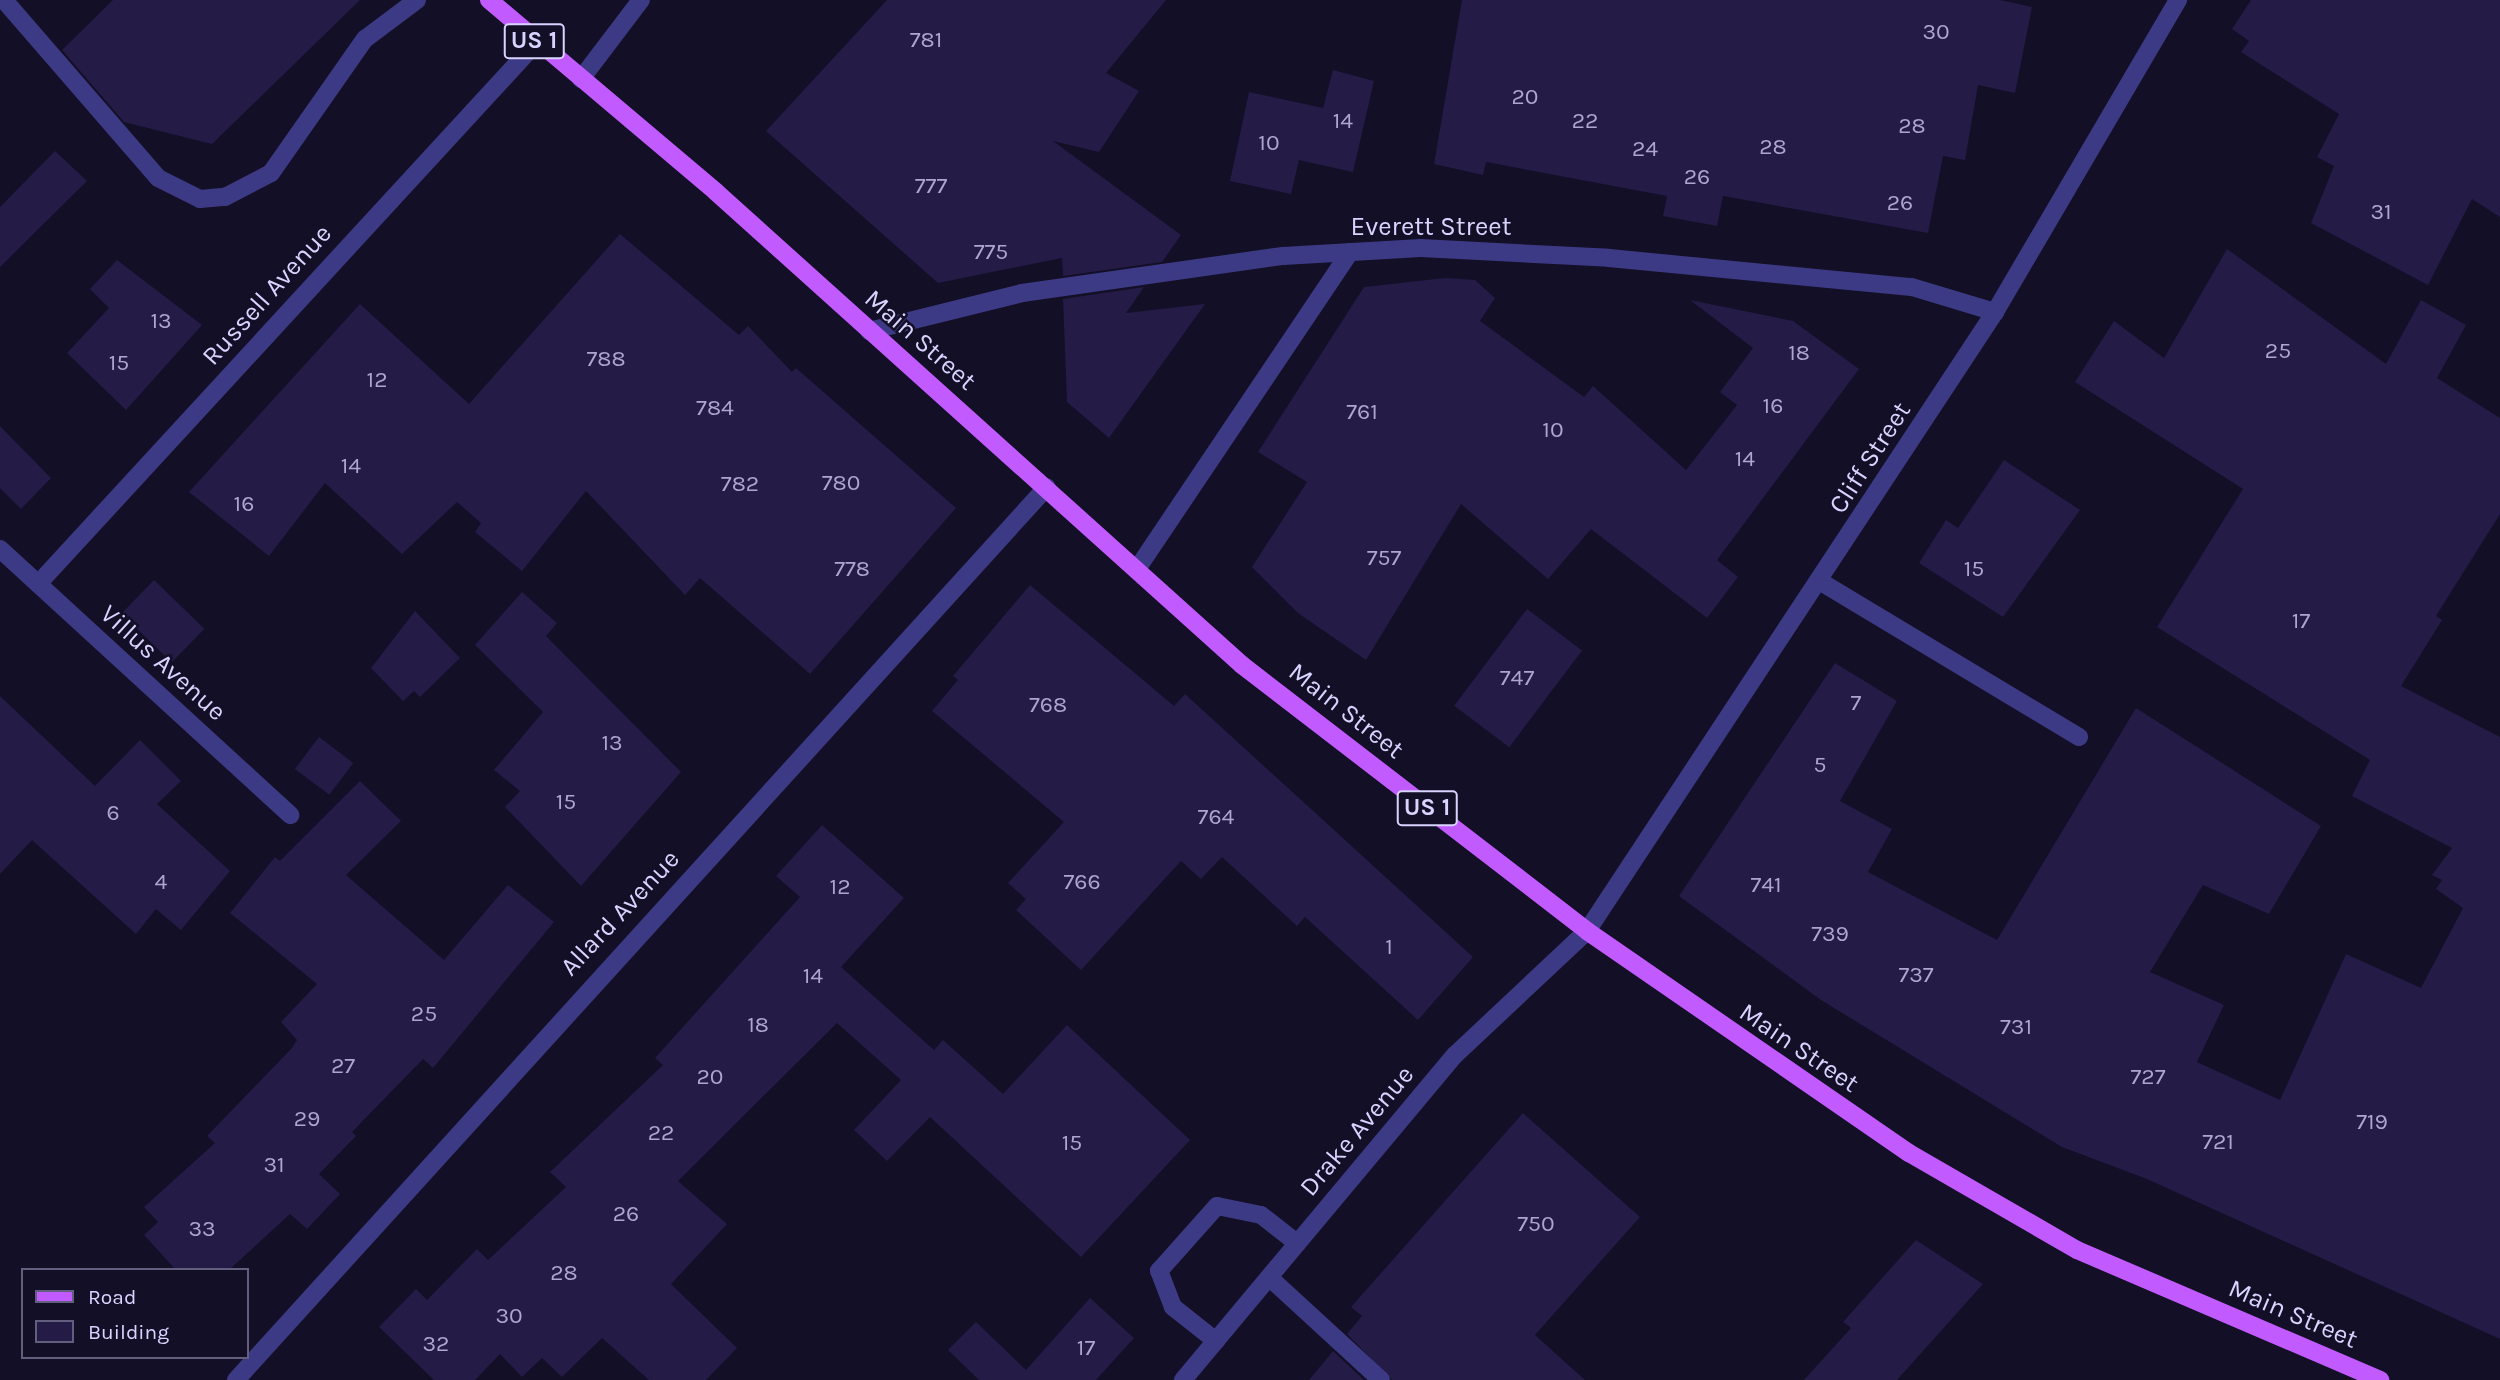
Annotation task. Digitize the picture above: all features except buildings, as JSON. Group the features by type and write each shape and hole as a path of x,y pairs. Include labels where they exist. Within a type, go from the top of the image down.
{"main road":[{"name":"Main Street","path":"489,0 1047,487 1242,665 1587,931 1909,1153 2077,1250 2380,1380"}],"street":[{"path":"4,0 158,178 200,199 225,197 271,173 365,39 417,0"},
{"path":"581,79 641,0"},
{"name":"Cliff Street","path":"1587,931 1821,582 1996,312 2178,0"},
{"name":"Russell Avenue","path":"38,584 537,42"},
{"name":"Everett Street","path":"869,331 1022,293 1350,252 1421,248 1609,258 1912,287 1996,312"},
{"path":"1137,569 1350,252"},
{"name":"Allard Avenue","path":"236,1380 1047,487"},
{"name":"Villus Avenue","path":"0,549 290,815"},
{"path":"1821,582 2079,737"},
{"name":"Drake Avenue","path":"1183,1380 1455,1055 1587,931"},
{"path":"1216,1341 1173,1307 1159,1271 1217,1206 1261,1214 1297,1243"},
{"path":"1269,1277 1381,1380"}]}
